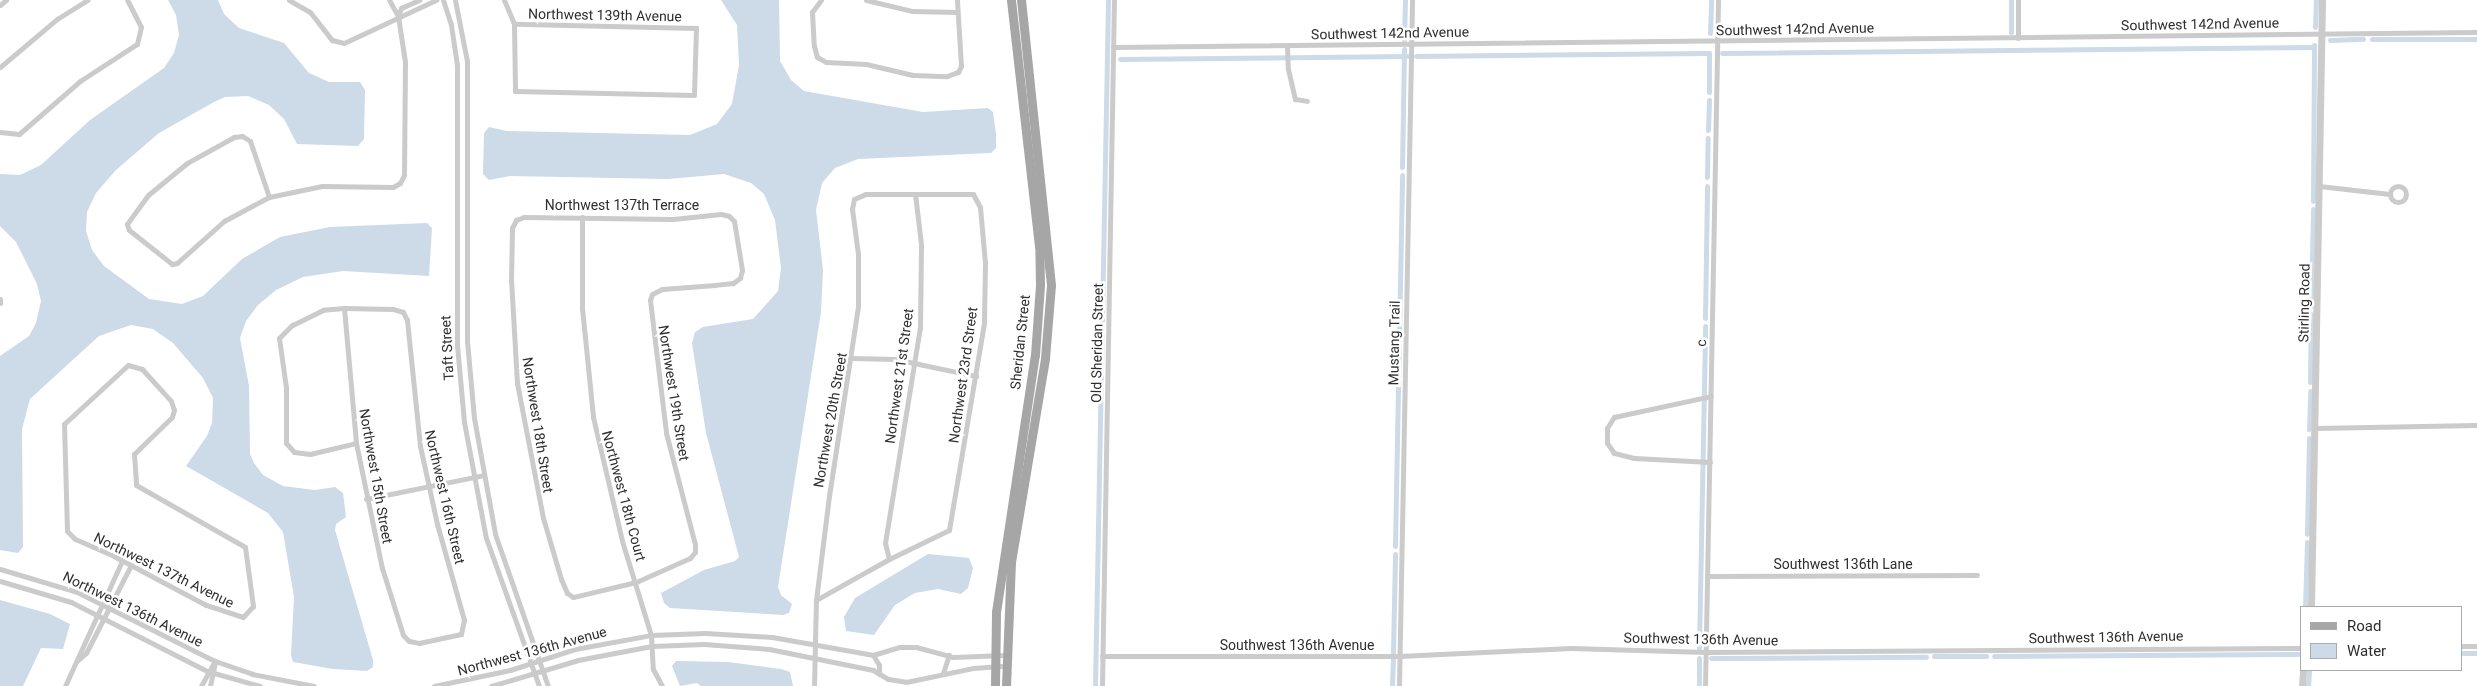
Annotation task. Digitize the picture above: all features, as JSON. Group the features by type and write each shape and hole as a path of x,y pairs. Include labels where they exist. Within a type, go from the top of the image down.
{"main road":[{"name":"Sheridan Street","path":"996,686 995,655 1001,561 1035,356 1040,285 1039,246 1010,0"},
{"name":"Sheridan Street","path":"1006,686 1005,655 1011,562 1045,358 1051,285 1021,0"}],"street":[{"path":"0,5 6,0"},
{"path":"0,67 57,19 88,0"},
{"path":"0,132 11,136 19,134 80,81 137,44 141,38 141,27 127,0"},
{"path":"289,0 310,12 338,43 344,43 398,16 436,0"},
{"path":"269,197 250,141 242,136 234,137 187,163 148,195 127,224 129,230 172,264 177,263 224,221 269,197 322,186 393,187 400,183 404,176 405,62 398,16 389,0"},
{"path":"398,16 401,8 419,0"},
{"name":"Taft Street","path":"443,0 451,25 457,65 457,345 474,477 486,538 538,686"},
{"name":"Taft Street","path":"455,0 467,61 467,341 484,475 495,534 548,686"},
{"path":"504,0 514,24"},
{"path":"866,0 912,11 957,12"},
{"path":"819,1 812,12 817,57 826,62 866,64 913,75 947,76 958,72 961,66 957,0"},
{"name":"Old Sheridan Street","path":"1102,686 1114,0"},
{"name":"Mustang Trail","path":"1399,686 1412,0"},
{"name":"c","path":"1705,686 1708,576 1707,462 1718,0"},
{"path":"2018,0 2018,38"},
{"name":"Stirling Road","path":"2311,606 2322,0"},
{"name":"Northwest 139th Avenue","path":"514,24 696,28 694,95 515,91 514,24"},
{"name":"Southwest 142nd Avenue","path":"1114,47 2477,32"},
{"path":"1287,46 1288,69 1295,99 1307,101"},
{"path":"2319,186 2390,194"},
{"name":"Northwest 20th Street","path":"814,645 816,600 828,496 852,358 858,306 858,254 852,209 854,199 866,194 915,194"},
{"name":"Northwest 23rd Street","path":"889,559 949,530 984,323 985,263 980,207 973,194 915,194"},
{"name":"Northwest 21st Street","path":"889,559 885,543 914,363 922,291 915,194"},
{"name":"Northwest 137th Terrace","path":"516,220 524,217 673,219 729,216 734,221 742,270 740,278 733,283 662,289 652,294"},
{"name":"Northwest 18th Court","path":"582,218 582,308 592,417 604,474 651,635 653,669 662,686"},
{"name":"Northwest 18th Street","path":"516,220 512,228 510,280 517,383 543,518 561,579 567,593 573,598 636,582"},
{"name":"Northwest 19th Street","path":"636,582 690,558 695,552 696,544 666,433 655,362 652,294"},
{"path":"344,308 311,314 292,325 279,338 286,388 286,443 294,452 310,454 356,443"},
{"name":"Northwest 16th Street","path":"344,308 394,309 403,312 407,320 420,446 465,626 456,637 409,642"},
{"name":"Northwest 15th Street","path":"344,308 356,443 366,499 382,568 403,636 409,642"},
{"path":"852,358 895,359 976,376"},
{"name":"Northwest 137th Avenue","path":"128,365 134,365 142,369 171,401 174,410 172,417 134,454 136,485 245,547 252,585 253,606 250,614 236,617 206,604 122,560 70,536 67,531 64,424 67,418 128,365"},
{"path":"1707,462 1698,460 1634,458 1614,453 1607,443 1607,428 1614,417 1629,411 1677,405 1710,396"},
{"path":"2315,428 2477,425"},
{"path":"366,499 484,475"},
{"path":"816,600 889,559"},
{"path":"65,686 122,560"},
{"path":"74,663 86,653 130,565"},
{"name":"Northwest 136th Avenue","path":"0,568 50,582 101,604 215,661 252,674 314,686"},
{"name":"Southwest 136th Lane","path":"1708,576 1978,574"},
{"name":"Northwest 136th Avenue","path":"0,581 46,593 96,615 207,670 260,686"},
{"path":"112,581 121,586"},
{"name":"Northwest 136th Avenue","path":"434,686 466,682 531,664 575,649 651,635 705,633 772,636 873,655 900,647 916,647 949,655 1005,655"},
{"path":"814,645 814,686"},
{"name":"Northwest 136th Avenue","path":"491,686 616,650 652,646 747,646 814,659 906,682 943,674 1005,666"},
{"path":"2462,646 2477,646"},
{"name":"Southwest 136th Avenue","path":"1102,656 1399,656 1571,648 1706,652 2300,648"},
{"path":"873,655 878,662 879,674"},
{"path":"943,674 949,655"},
{"path":"201,686 207,670 215,661"},
{"path":"210,686 215,661"},
{"path":"2302,671 2302,686"}],"water":[{"path":"168,0 218,0 224,14 239,28 284,43 309,73 329,82 360,82 365,90 364,139 358,146 297,144 284,119 269,105 248,96 225,97 214,102 159,133 116,170 96,193 87,212 86,231 92,250 104,266 149,299 182,304 203,296 242,259 280,237 330,227 427,223 432,228 429,276 343,271 303,277 276,290 258,305 246,321 240,338 249,386 250,454 254,463 263,475 283,486 315,490 335,487 343,493 346,517 336,524 335,530 373,660 373,667 367,671 333,669 293,662 291,655 294,597 283,532 268,513 186,466 207,436 212,423 213,398 203,378 173,343 153,329 131,325 99,336 30,399 22,429 23,547 18,553 0,550 0,356 29,336 36,323 41,301 37,284 16,242 0,226 0,174 20,175 41,165 90,120 164,68 174,53 179,35 176,15"},
{"path":"721,0 779,0 780,61 791,80 804,91 923,112 988,108 993,112 996,134 996,148 991,153 858,159 835,168 822,183 816,210 823,270 821,312 778,587 781,595 792,604 789,613 783,615 670,608 664,603 661,593 704,570 735,561 739,557 706,433 692,343 695,332 703,327 753,319 778,291 781,268 775,220 764,194 751,183 724,174 668,179 510,176 489,180 483,174 484,133 489,127 507,131 690,135 717,124 732,104 739,65 737,25"},
{"path":"928,554 969,558 973,568 968,588 961,594 938,589 915,593 895,605 874,635 846,631 844,617 855,598"},
{"path":"0,600 50,614 70,624 63,649 41,648 23,686 0,686"},
{"path":"676,661 728,662 781,669 790,672 793,686 701,686 697,683 680,686 672,666"}],"waterway":[{"path":"1095,686 1108,0"},
{"path":"1404,40 1405,0"},
{"path":"1710,33 1711,0"},
{"path":"2011,0 2011,32"},
{"path":"2315,27 2316,0"},
{"path":"2330,40 2363,39"},
{"path":"2372,39 2477,39"},
{"path":"2313,201 2314,45"},
{"path":"1722,53 2314,47"},
{"path":"1402,167 1404,49"},
{"path":"1416,56 1709,53 1709,92"},
{"path":"1120,59 1407,56"},
{"path":"1708,130 1709,100"},
{"path":"1707,177 1708,138"},
{"path":"1395,546 1402,175"},
{"path":"1705,318 1707,186"},
{"path":"2311,306 2313,209"},
{"path":"2310,382 2311,314"},
{"path":"1699,648 1705,326"},
{"path":"2309,429 2310,391"},
{"path":"2307,534 2309,438"},
{"path":"2305,606 2307,542"},
{"path":"1393,652 1395,554"},
{"path":"2462,653 2477,653"},
{"path":"1994,656 2298,654"},
{"path":"1934,656 1986,656"},
{"path":"1711,658 1926,657"},
{"path":"1699,658 1699,686"},
{"path":"1392,686 1393,659"},
{"path":"2308,686 2309,671"}]}
